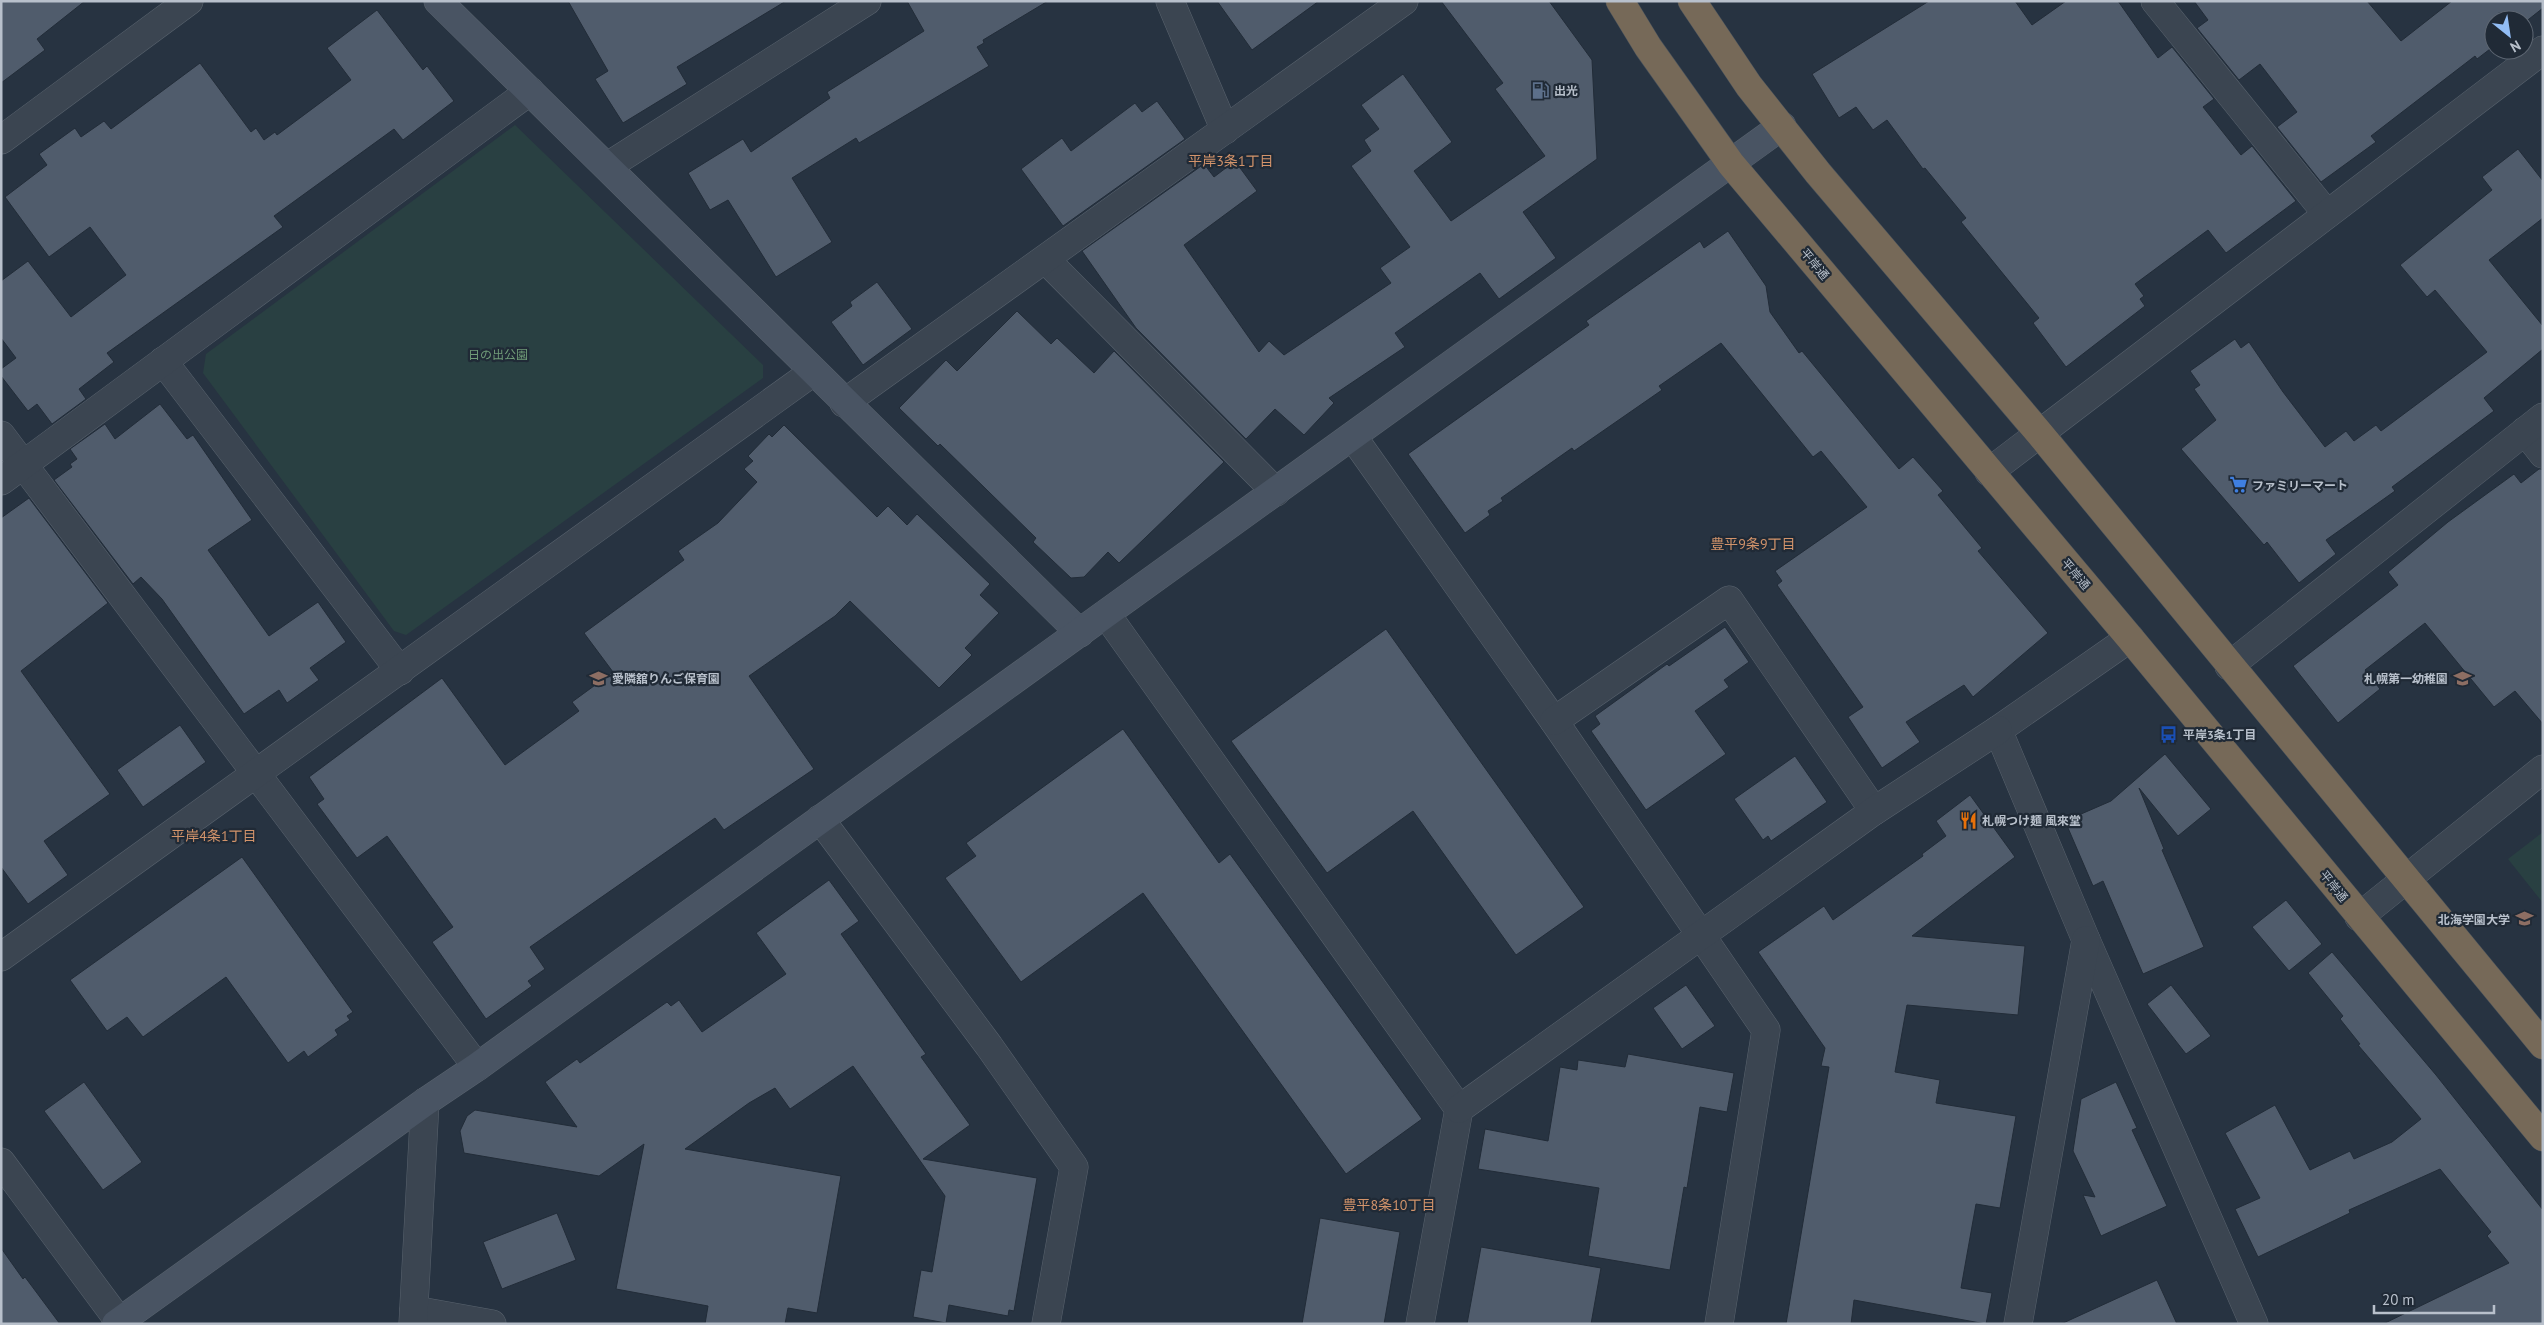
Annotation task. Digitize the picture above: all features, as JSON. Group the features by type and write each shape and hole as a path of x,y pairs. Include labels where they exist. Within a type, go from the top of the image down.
{"highway":[{"name":"平岸通","path":"1620,1 1648,47 1731,164 2130,638 2543,1138"},
{"path":"1692,1 1749,86 1818,173 2040,434 2229,666 2543,1045"}],"street":[{"path":"1,140 189,1"},
{"path":"438,1 608,166 844,403 1080,633"},
{"path":"608,166 867,1"},
{"path":"1170,1 1225,130"},
{"path":"844,403 1046,260 1404,1"},
{"path":"2155,1 2327,214"},
{"path":"1989,472 2543,50"},
{"path":"1,481 530,91"},
{"path":"1,1162 118,1322 425,1102 477,1067 1782,126"},
{"path":"1046,260 1276,492"},
{"path":"163,362 400,671"},
{"path":"1,957 813,372"},
{"path":"2229,666 2534,424 2543,454"},
{"path":"1,434 477,1067"},
{"path":"1353,437 1554,721 1766,1030 1719,1324"},
{"path":"1554,721 1729,600 1874,812"},
{"path":"1106,614 1459,1109"},
{"path":"1420,1324 1459,1109 1874,812 1998,730 2130,638"},
{"path":"1998,730 2086,940 2254,1324"},
{"path":"2359,917 2543,769"},
{"path":"820,819 989,1046 1074,1167 1046,1324"},
{"path":"2018,1324 2086,940"},
{"path":"425,1102 413,1317 492,1324"}],"green space":[{"name":"日の出公園","path":"515,125 763,365 763,378 406,635 394,631 203,373 206,354"},
{"path":"2543,832 2543,903 2508,859"}],"building":[{"path":"1,1 85,1 37,39 45,50 1,83"},
{"path":"568,1 786,1 677,67 687,84 623,123 595,79 608,71"},
{"path":"907,1 1048,1 983,40 984,43 977,47 989,66 859,143 856,138 792,178 832,242 776,277 728,200 710,210 688,173 743,139 751,152 830,98 827,92 924,31"},
{"path":"1217,1 1319,1 1252,50"},
{"path":"1441,1 1549,1 1592,60 1597,159 1523,212 1556,258 1499,299 1480,273 1395,333 1405,347 1329,398 1334,403 1304,435 1275,409 1246,439 1136,328 1082,251 1204,164 1214,177 1235,161 1257,191 1184,245 1259,352 1269,341 1284,355 1391,283 1380,268 1410,247 1351,166 1371,151 1364,140 1379,129 1361,105 1403,74 1452,142 1414,171 1451,221 1545,156 1495,89 1503,83"},
{"path":"1929,1 2015,1 2032,25 2066,1 2118,1 2158,58 2172,47 2214,99 2203,107 2241,155 2252,146 2296,201 2226,253 2208,230 2135,284 2144,296 2140,299 2145,306 2066,367 2033,323 2039,318 1961,222 1966,218 1925,168 1923,169 1887,120 1873,130 1856,107 1839,118 1812,74"},
{"path":"2194,1 2367,1 2401,41 2452,1 2543,1 2543,8 2534,15 2534,10 2484,10 2484,54 2477,59 2475,56 2371,136 2376,142 2321,182 2277,127 2297,112 2260,64 2239,80 2197,28 2208,20"},
{"path":"377,10 423,70 427,66 454,101 403,140 394,129 274,216 283,227 107,353 114,362 79,389 86,399 52,424 37,404 28,411 1,376 1,369 16,358 1,338 1,281 28,261 71,317 126,275 90,227 49,257 5,197 47,165 39,154 75,128 81,137 104,121 111,129 200,63 251,132 256,128 264,140 275,132 277,135 351,80 327,48"},
{"path":"1157,101 1185,139 1063,226 1021,169 1062,138 1071,151 1135,103 1142,112"},
{"path":"2518,149 2543,181 2543,218 2489,260 2543,326 2543,349 2484,398 2494,411 2392,487 2395,491 2326,540 2336,554 2299,583 2267,542 2264,545 2181,449 2216,420 2194,389 2200,385 2190,371 2235,339 2241,348 2249,342 2283,392 2325,447 2346,431 2354,441 2376,425 2381,431 2487,352 2435,290 2427,297 2400,265 2492,190 2482,177"},
{"path":"1728,231 1766,286 1770,312 1799,353 1802,351 1899,469 1913,457 1943,491 1938,495 1982,548 1978,551 2048,633 1973,697 1964,685 1906,722 1920,742 1882,768 1848,717 1863,707 1777,585 1782,581 1775,571 1867,507 1821,451 1813,457 1721,343 1659,386 1662,390 1574,451 1572,448 1501,498 1503,501 1488,511 1490,515 1465,533 1408,454 1589,325 1586,321 1700,241 1704,248"},
{"path":"877,282 912,329 863,365 831,322 852,306 850,302"},
{"path":"1017,311 1051,344 1057,338 1094,373 1114,351 1224,462 1119,563 1108,552 1084,577 1071,578 1033,542 1036,538 940,444 938,446 899,408 946,360 957,371"},
{"path":"160,404 187,439 193,435 252,520 208,550 269,636 318,602 346,642 310,668 319,680 287,703 279,690 244,714 162,599 141,577 133,584 54,480 72,467 70,464 77,459 70,449 105,424 115,439"},
{"path":"784,425 877,517 888,506 907,525 917,514 990,584 980,595 999,613 965,648 972,655 939,688 850,601 835,616 749,676 814,769 724,830 715,818 530,947 545,969 528,981 532,986 486,1019 432,942 453,927 387,836 357,858 317,804 324,799 309,777 442,678 505,765 579,711 572,702 613,672 584,633 684,560 678,551 718,523 757,482 744,469 753,461 748,456 769,434 772,437"},
{"path":"2539,469 2543,469 2543,724 2515,691 2494,707 2425,623 2365,670 2380,689 2338,723 2293,666 2398,585 2388,572 2448,522 2514,474 2521,483"},
{"path":"29,498 108,603 21,671 110,794 44,841 68,875 28,904 1,867 1,518"},
{"path":"1725,627 1749,662 1724,680 1729,687 1695,711 1726,754 1646,810 1591,731 1600,724 1595,716 1667,664 1669,666"},
{"path":"1386,629 1584,907 1516,955 1413,811 1327,873 1231,741"},
{"path":"180,725 206,762 143,807 117,770"},
{"path":"1123,729 1219,863 1230,854 1422,1119 1346,1174 1143,893 1021,982 945,878 976,856 966,843"},
{"path":"2165,754 2211,809 2178,836 2139,788 2164,849 2162,850 2204,947 2143,974 2103,881 2093,886 2065,821 2111,801"},
{"path":"1795,756 1827,802 1771,841 1768,836 1763,840 1734,799"},
{"path":"1970,795 2015,857 1912,936 2025,946 2018,1015 1907,1005 1895,1072 1940,1080 1936,1103 2016,1116 2000,1208 1976,1204 1961,1288 1992,1293 1986,1324 1854,1300 1851,1324 1786,1324 1829,1067 1821,1066 1825,1048 1758,952 1824,906 1833,920 1923,856 1922,854 1946,836 1936,821"},
{"path":"242,857 353,1012 347,1016 350,1020 335,1030 338,1035 308,1057 304,1051 288,1063 226,977 143,1037 127,1017 107,1031 70,980"},
{"path":"829,880 859,921 841,934 926,1054 921,1057 970,1125 923,1159 1037,1178 1014,1311 1009,1310 1008,1316 949,1305 946,1323 913,1317 921,1270 932,1272 945,1196 853,1066 790,1109 775,1088 749,1103 685,1149 841,1176 817,1313 788,1308 785,1324 705,1324 708,1306 616,1289 644,1144 599,1176 464,1153 460,1131 467,1116 475,1110 577,1127 545,1082 577,1059 580,1063 667,1002 671,1006 679,1000 702,1032 786,974 756,933"},
{"path":"2286,900 2322,944 2289,971 2252,927"},
{"path":"2332,952 2436,1075 2543,1210 2543,1324 2383,1324 2509,1263 2487,1236 2491,1232 2440,1169 2349,1210 2350,1213 2258,1257 2235,1209 2260,1198 2225,1133 2275,1105 2310,1170 2350,1151 2354,1159 2392,1142 2421,1119 2358,1045 2360,1044 2340,1019 2343,1016 2308,973"},
{"path":"1686,985 1715,1026 1682,1049 1653,1008"},
{"path":"2171,985 2211,1036 2186,1054 2147,1004"},
{"path":"1628,1054 1734,1073 1727,1112 1700,1107 1687,1188 1684,1187 1670,1270 1588,1256 1599,1188 1478,1169 1485,1129 1548,1141 1560,1067 1577,1070 1578,1060 1625,1067"},
{"path":"84,1082 142,1162 103,1190 44,1111"},
{"path":"2116,1082 2137,1128 2132,1130 2167,1206 2101,1236 2083,1195 2095,1197 2073,1151 2081,1099"},
{"path":"557,1213 576,1260 502,1289 483,1242"},
{"path":"1320,1218 1400,1232 1384,1324 1302,1324"},
{"path":"1481,1247 1601,1268 1591,1324 1467,1324"},
{"path":"1,1248 23,1279 25,1277 60,1324 1,1324"},
{"path":"2157,1280 2177,1324 2061,1324"}],"place":[{"name":"出光","path":"1540,90"},
{"name":"ファミリーマート","path":"2238,485"},
{"name":"愛隣舘りんご保育園","path":"598,678"},
{"name":"札幌第一幼稚園","path":"2462,678"},
{"name":"平岸3条1丁目","path":"2169,734"},
{"name":"札幌つけ麺 風來堂","path":"1968,820"},
{"name":"北海学園大学","path":"2524,919"}],"district":[{"name":"平岸3条1丁目","path":"1231,161"},
{"name":"豊平9条9丁目","path":"1753,544"},
{"name":"平岸4条1丁目","path":"214,836"},
{"name":"豊平8条10丁目","path":"1389,1205"}]}
